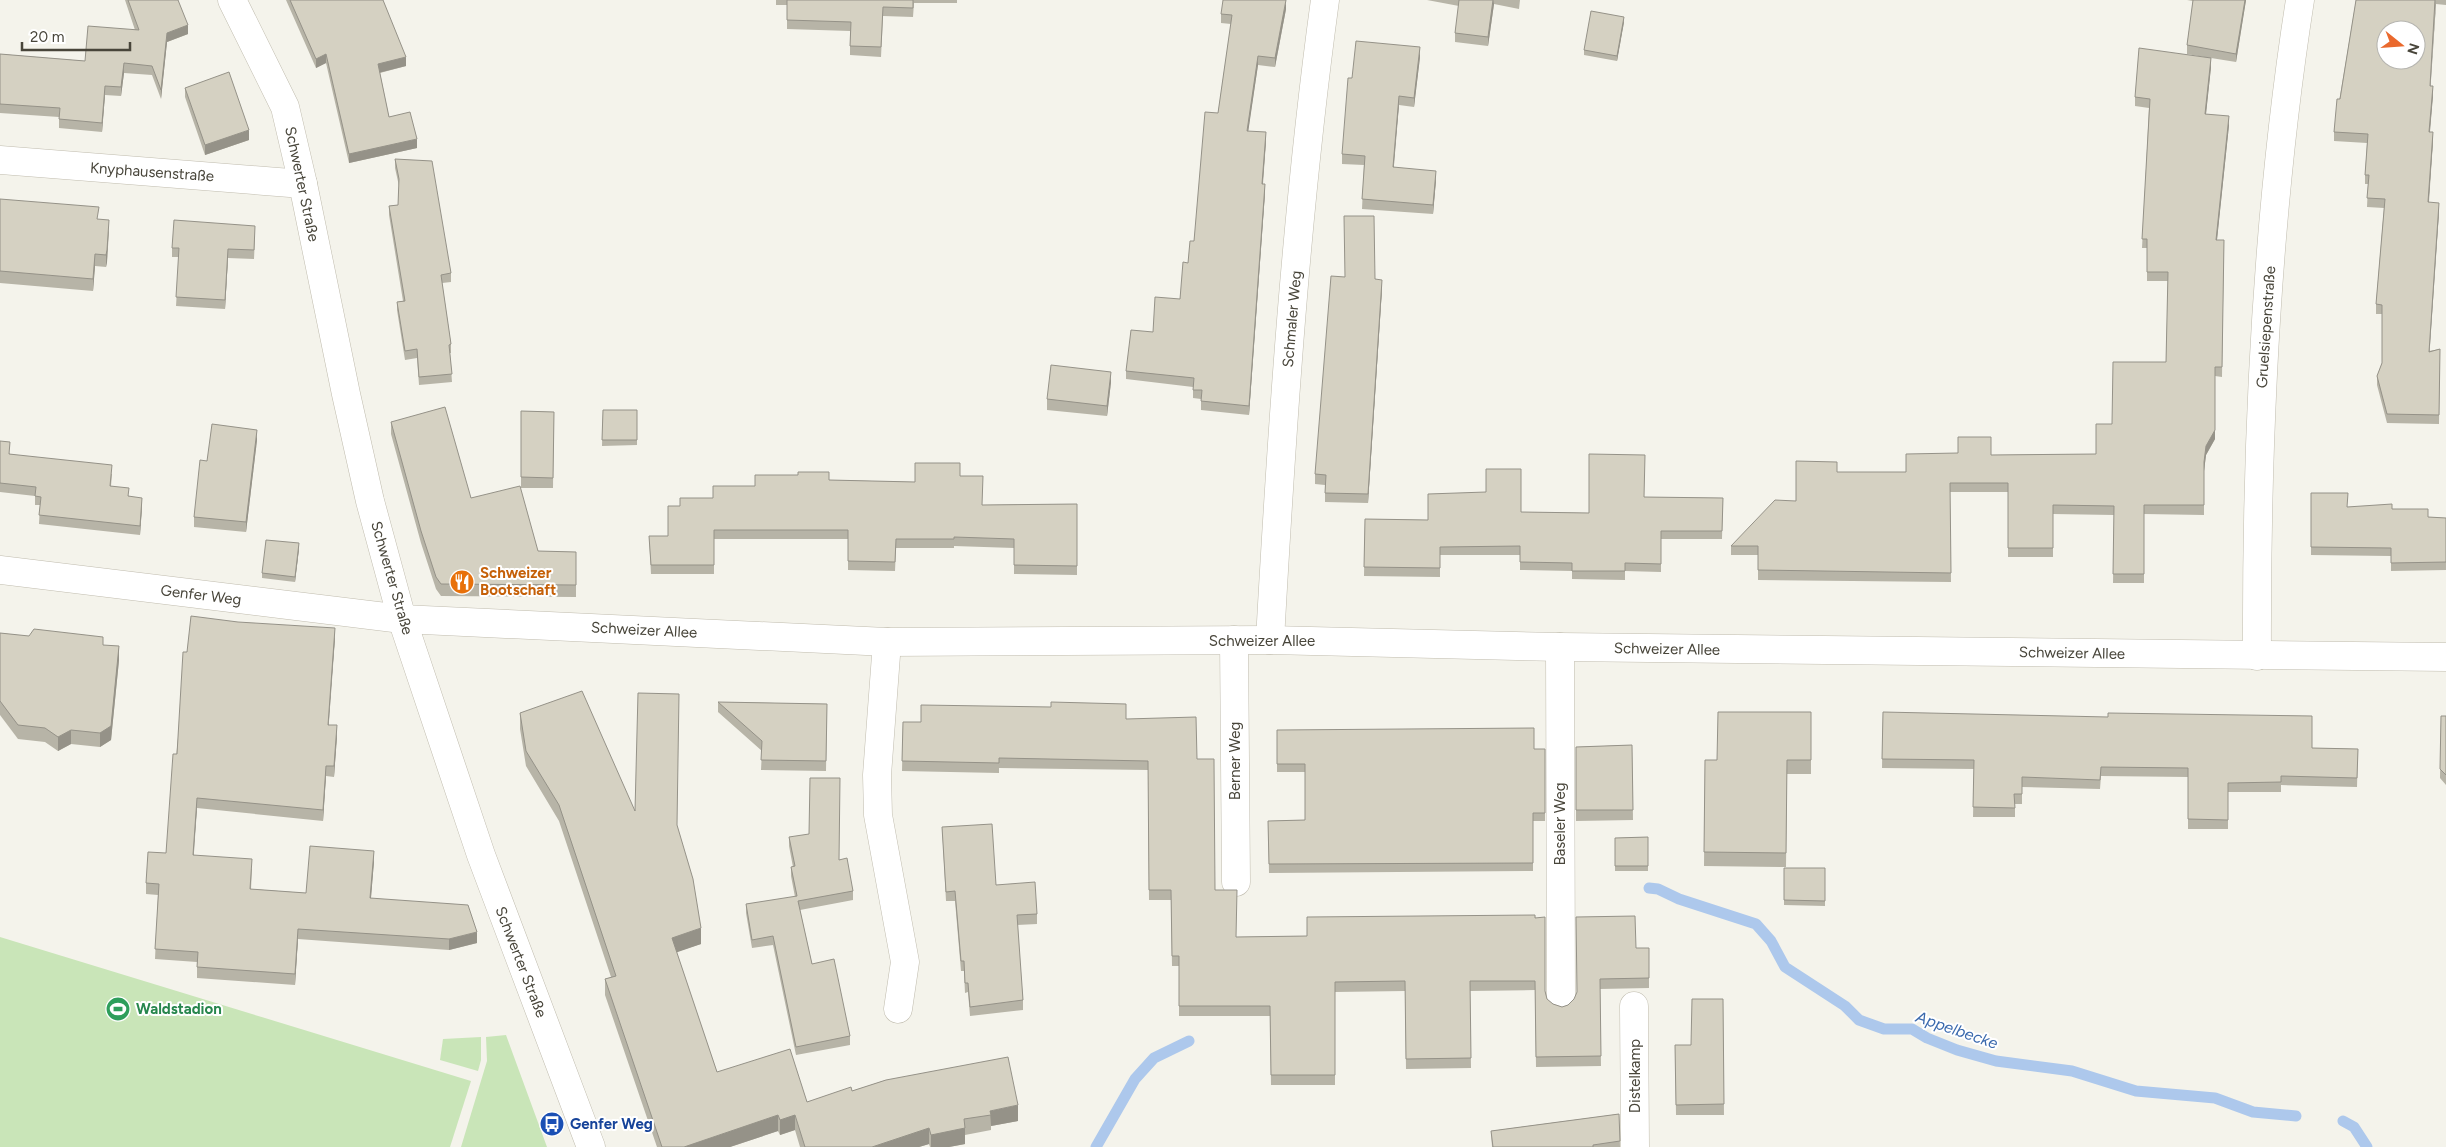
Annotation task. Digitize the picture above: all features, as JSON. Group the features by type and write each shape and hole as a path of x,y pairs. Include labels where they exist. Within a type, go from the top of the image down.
{"street":[{"name":"Schwerter Straße","path":"232,0 285,107 370,502 402,619 481,855 591,1147"},
{"name":"Schmaler Weg","path":"1270,640 1288,358 1313,90 1325,0"},
{"name":"Gruelsiepenstraße","path":"2257,656 2259,443 2262,370 2284,112 2300,0"},
{"name":"Knyphausenstraße","path":"0,160 303,184"},
{"name":"Genfer Weg","path":"0,570 402,619"},
{"name":"Schweizer Allee","path":"402,619 887,642 1270,640 1560,648 2446,657"},
{"name":"Berner Weg","path":"1234,640 1236,882"},
{"path":"887,642 876,775 878,815 905,962 898,1009"},
{"name":"Baseler Weg","path":"1560,648 1561,1001"},
{"name":"Distelkamp","path":"1634,1006 1635,1147"}],"green space":[{"name":"Waldstadion","path":"0,937 471,1081 450,1147 0,1147"},
{"path":"506,1035 547,1147 461,1147 487,1061 486,1037"},
{"path":"481,1037 481,1060 478,1071 440,1060 443,1039"}],"building":[{"path":"128,0 178,0 188,25 167,33 161,90 152,66 124,63 121,87 105,86 102,123 59,119 60,108 0,104 0,54 85,61 88,26 139,30"},
{"path":"290,0 383,0 406,57 378,64 389,117 410,112 417,139 349,154 326,54 316,59"},
{"path":"787,0 913,0 913,8 883,7 881,47 850,46 851,22 787,20"},
{"path":"1223,0 1286,0 1275,58 1258,56 1247,131 1266,132 1262,184 1265,184 1249,406 1201,401 1202,390 1193,390 1194,378 1126,371 1131,330 1153,332 1155,297 1180,299 1183,262 1188,263 1190,241 1194,241 1205,112 1218,113 1232,15 1221,14"},
{"path":"1459,0 1493,0 1488,37 1455,33"},
{"path":"2193,0 2245,0 2236,54 2187,45"},
{"path":"2356,0 2435,0 2430,86 2433,86 2429,132 2433,132 2428,202 2439,203 2429,352 2440,349 2439,415 2387,414 2377,376 2382,363 2382,305 2376,304 2385,199 2367,198 2369,175 2365,175 2368,134 2334,132 2337,99 2340,99"},
{"path":"1591,11 1624,17 1617,56 1584,50"},
{"path":"1356,41 1420,47 1414,98 1399,96 1393,167 1436,171 1433,205 1362,199 1365,156 1342,154 1348,78 1352,78"},
{"path":"2139,48 2211,58 2205,114 2229,116 2216,240 2224,240 2222,367 2215,367 2215,430 2206,446 2204,505 2144,505 2144,574 2113,574 2114,506 2053,505 2053,548 2008,548 2008,483 1950,483 1951,573 1758,570 1758,546 1731,546 1775,500 1796,501 1796,461 1837,462 1837,472 1906,472 1906,454 1958,453 1958,437 1991,437 1991,455 2096,454 2096,424 2112,424 2113,362 2166,362 2168,272 2147,272 2147,239 2142,239 2150,99 2135,97"},
{"path":"229,72 249,130 205,145 185,88"},
{"path":"395,159 432,161 451,273 441,275 451,344 449,345 452,374 419,377 417,349 405,351 397,302 405,301 389,206 398,205 399,179"},
{"path":"0,199 99,207 97,219 109,220 107,250 106,255 95,254 93,279 0,271"},
{"path":"1344,216 1374,216 1375,279 1382,280 1368,494 1325,493 1326,475 1315,474 1331,276 1345,277"},
{"path":"174,220 255,226 254,250 228,249 225,300 176,297 179,248 172,248"},
{"path":"1051,365 1111,372 1107,406 1047,399"},
{"path":"445,407 471,498 520,486 538,551 576,552 576,585 441,584 436,577 421,531 391,422"},
{"path":"603,410 637,410 637,440 602,440"},
{"path":"521,411 554,412 553,478 521,477"},
{"path":"212,424 257,430 246,522 194,517 200,460 207,461"},
{"path":"0,441 10,442 9,454 112,465 110,486 129,488 128,496 142,498 140,526 39,515 41,497 35,496 36,487 0,483"},
{"path":"1589,454 1645,455 1644,497 1723,498 1722,531 1661,531 1661,564 1625,563 1625,571 1572,571 1572,563 1520,562 1520,546 1440,547 1440,568 1364,567 1365,519 1428,520 1428,494 1486,492 1486,469 1521,469 1521,512 1589,513"},
{"path":"915,463 960,463 960,476 983,476 982,505 1077,504 1077,566 1014,565 1014,539 954,537 954,539 896,539 895,562 848,561 848,530 714,530 714,565 651,565 649,536 668,536 668,506 680,506 680,498 713,498 713,486 755,486 755,475 798,475 798,472 829,472 829,480 915,482"},
{"path":"2311,493 2348,493 2347,507 2392,504 2392,509 2428,509 2428,517 2446,518 2446,562 2391,563 2391,548 2311,547"},
{"path":"266,540 299,543 295,577 262,573"},
{"path":"191,616 238,622 335,628 328,725 337,725 334,766 326,766 323,810 197,798 193,855 252,859 250,889 306,893 310,846 374,851 370,898 468,905 477,932 449,939 298,929 295,974 197,967 198,952 155,949 159,884 146,883 148,852 166,853 173,754 177,754 183,652 187,652"},
{"path":"34,629 103,637 103,645 119,646 111,726 100,733 71,730 58,737 45,728 18,725 0,701 0,633 29,636"},
{"path":"582,691 635,811 638,693 679,694 677,825 693,879 701,928 672,938 717,1072 790,1049 807,1102 851,1087 852,1091 886,1080 1008,1057 1018,1105 990,1111 991,1115 964,1119 965,1128 931,1135 929,1128 872,1147 805,1147 795,1115 780,1120 778,1115 684,1147 662,1147 605,979 616,976 559,805 526,751 520,713"},
{"path":"718,702 827,704 826,761 761,760 762,741"},
{"path":"1051,702 1126,704 1126,719 1196,717 1197,759 1214,759 1215,890 1237,890 1236,937 1307,936 1307,917 1535,915 1535,918 1545,917 1545,991 1547,999 1553,1004 1562,1007 1568,1005 1574,999 1577,992 1576,917 1635,916 1636,948 1649,948 1649,978 1600,979 1601,1056 1536,1057 1535,981 1470,981 1471,1058 1406,1059 1405,981 1335,982 1335,1075 1271,1075 1270,1006 1179,1006 1179,956 1172,956 1171,890 1149,890 1148,761 999,758 999,763 902,761 903,722 921,722 921,705 1051,707"},
{"path":"1718,712 1811,712 1811,760 1787,760 1786,853 1704,852 1705,760 1717,760"},
{"path":"1883,712 2108,717 2108,713 2312,716 2312,748 2358,749 2357,778 2281,776 2281,782 2228,783 2228,820 2188,819 2188,768 2101,767 2100,780 2022,777 2022,794 2014,794 2015,808 1973,807 1974,760 1882,759"},
{"path":"2441,716 2446,716 2446,775 2440,769"},
{"path":"1534,728 1534,749 1545,749 1545,813 1533,813 1533,863 1269,864 1268,821 1305,820 1305,764 1277,764 1277,730"},
{"path":"1632,745 1633,810 1576,810 1576,747"},
{"path":"810,778 840,778 839,860 847,858 853,891 798,901 812,964 834,959 850,1036 796,1047 773,936 752,940 746,904 797,896 791,867 795,866 789,837 809,834"},
{"path":"992,824 996,885 1035,882 1037,914 1017,915 1023,1000 970,1007 968,983 965,983 964,961 961,961 955,891 946,892 942,827"},
{"path":"1648,837 1648,866 1615,866 1615,838"},
{"path":"1784,868 1825,868 1825,901 1784,900"},
{"path":"1692,999 1723,999 1724,1104 1676,1105 1675,1045 1691,1045"},
{"path":"1619,1114 1620,1141 1593,1145 1593,1147 1493,1147 1491,1131"}],"waterway":[{"name":"Appelbecke","path":"1649,888 1658,889 1679,899 1756,924 1771,941 1785,967 1845,1006 1859,1020 1884,1029 1912,1029 1927,1038 1957,1050 1996,1061 2072,1071 2136,1091 2215,1098 2253,1112 2296,1116"},
{"name":"Appelbecke","path":"1096,1147 1135,1079 1154,1058 1189,1041"},
{"name":"Appelbecke","path":"2343,1121 2354,1127 2367,1147"}],"place":[{"name":"Schweizer Bootschaft","path":"462,582"},
{"name":"Waldstadion","path":"118,1009"},
{"name":"Genfer Weg","path":"552,1124"}]}
